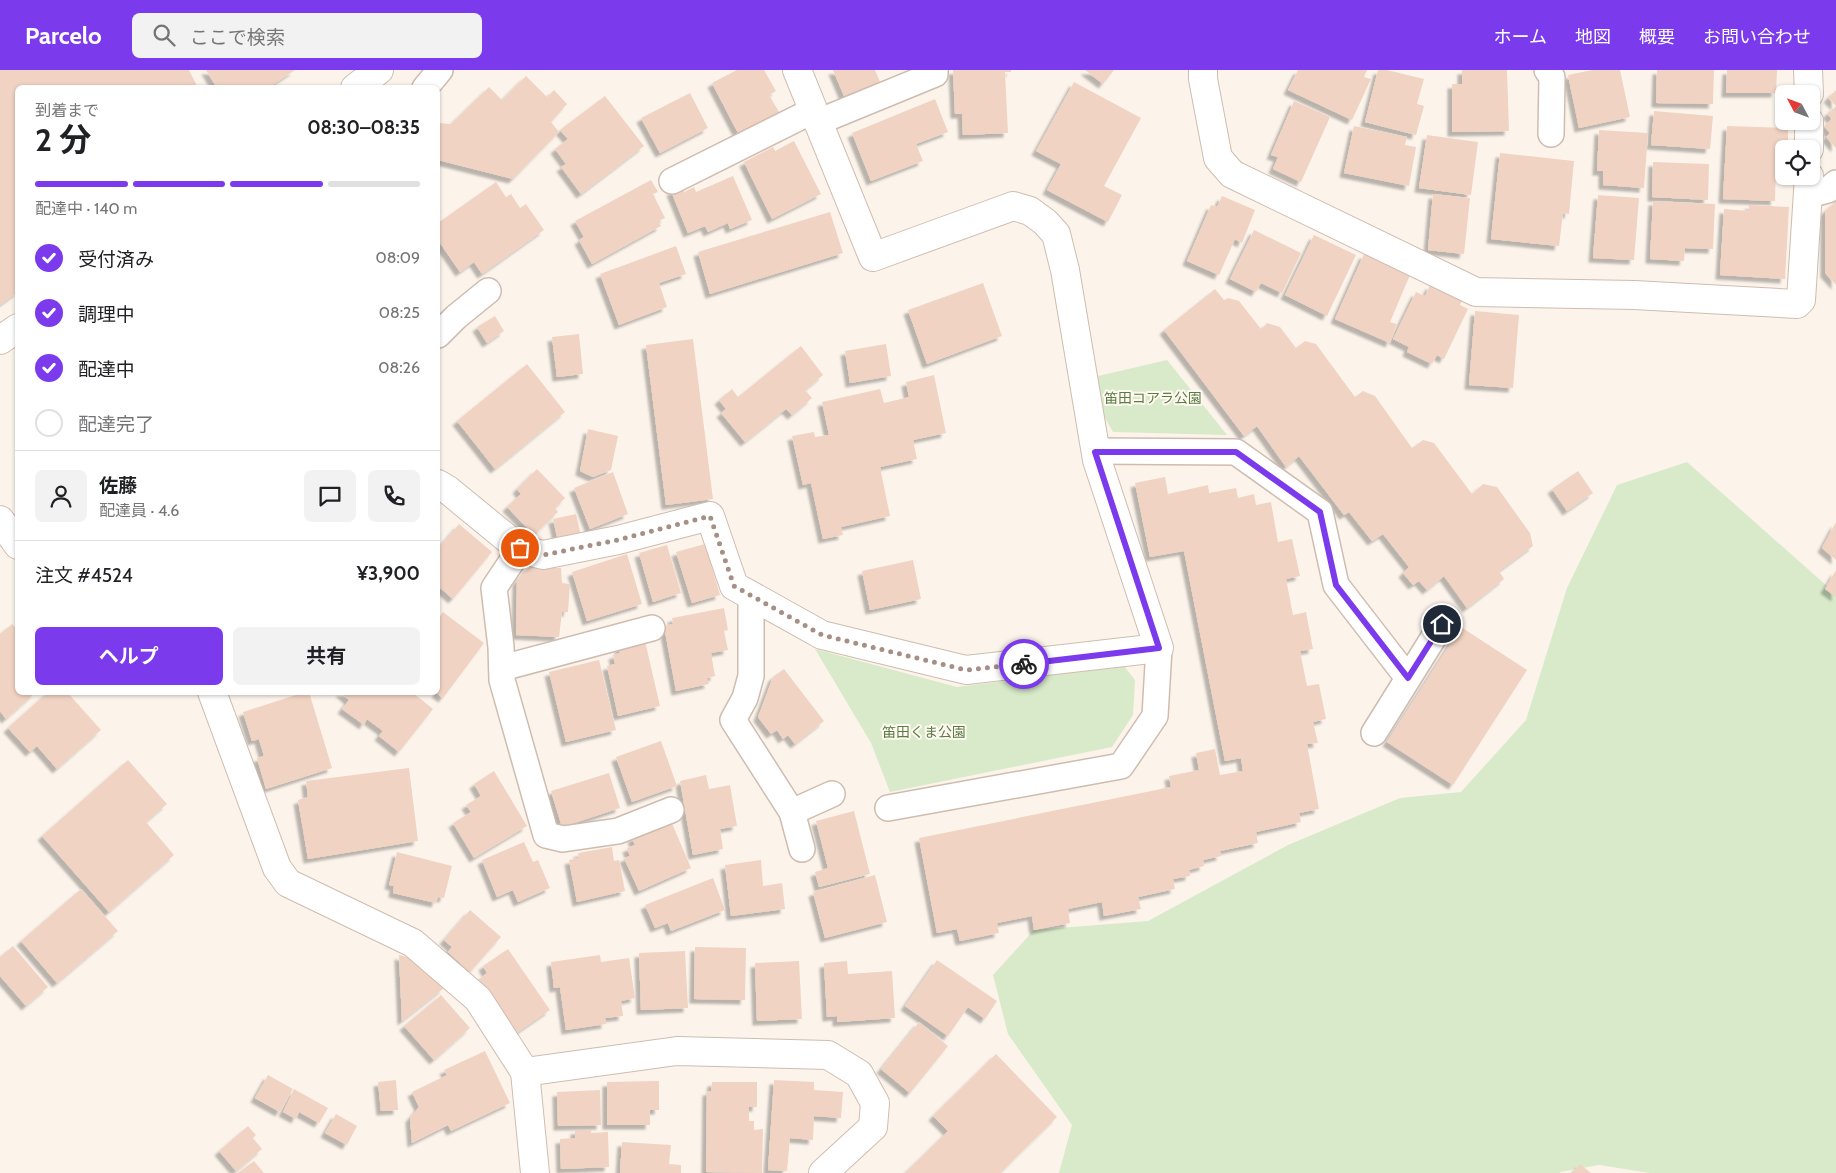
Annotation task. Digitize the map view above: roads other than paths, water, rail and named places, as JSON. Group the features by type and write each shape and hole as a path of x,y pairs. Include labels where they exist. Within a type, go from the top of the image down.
{"street":[{"path":"359,85 380,70"},
{"path":"440,485 520,548 543,555 618,540 710,516 734,586 822,635 966,670 1159,648 1095,452 1065,270 1056,234 1045,222 1030,211 1013,206 873,257 797,70"},
{"path":"1203,70 1203,79 1218,158 1232,174 1476,292 1634,296 1797,304 1801,300 1809,186"},
{"path":"1808,70 1809,85"},
{"path":"0,340 15,330"},
{"path":"0,520 15,541"},
{"path":"213,695 277,868 288,883 413,943 478,999 525,1072 535,1173"},
{"path":"525,1072 677,1051 828,1055 859,1074 875,1103 873,1127 822,1173"}],"lane":[{"path":"428,85 440,70"},
{"path":"672,181 816,116 935,74 935,70"},
{"path":"1547,70 1552,77 1551,134"},
{"path":"1809,186 1828,190 1836,183"},
{"path":"440,333 456,317 488,291"},
{"path":"1095,452 1236,452 1320,512 1336,585 1408,678"},
{"path":"520,548 494,588 502,680 546,835 563,839 618,831 671,810"},
{"path":"751,596 751,676 744,698 733,720 792,812 802,849"},
{"path":"1374,733 1442,624"},
{"path":"502,668 652,628"},
{"path":"888,808 1121,766 1154,716 1159,648"},
{"path":"792,812 832,794"}],"park label":[{"name":"笛田コアラ公園","path":"1153,398"},
{"name":"笛田くま公園","path":"924,732"}]}
